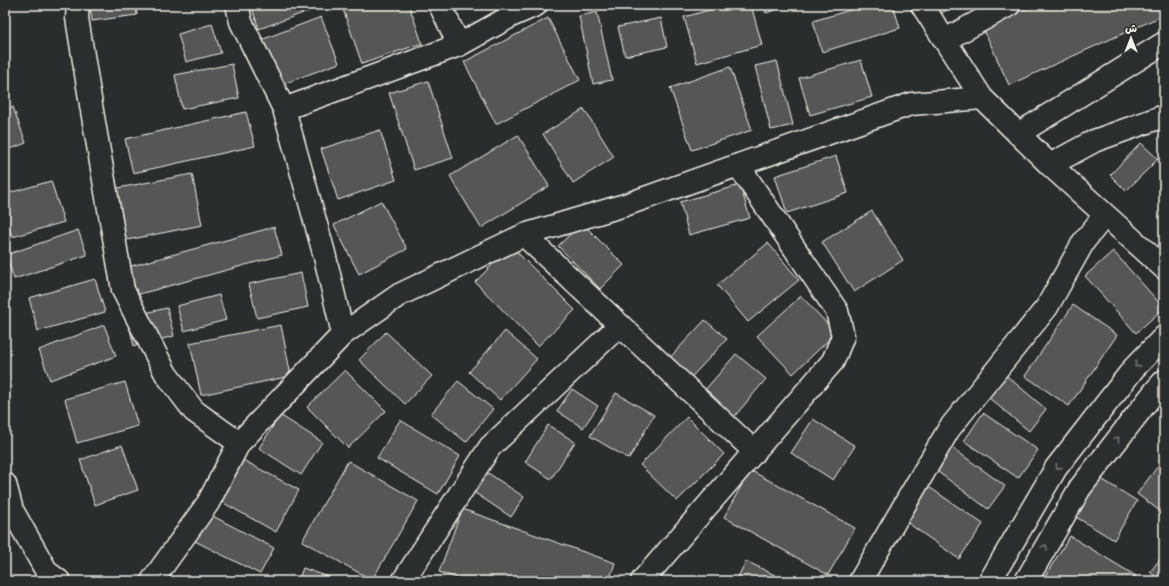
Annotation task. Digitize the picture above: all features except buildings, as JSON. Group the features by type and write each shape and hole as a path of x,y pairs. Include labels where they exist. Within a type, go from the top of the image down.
{"street":[{"path":"78,5 77,18 123,290 166,374 175,386 194,410 239,443"},
{"path":"237,5 240,22 284,109 324,253 343,334"},
{"path":"440,5 460,45"},
{"path":"284,109 460,45 513,15 536,5"},
{"path":"922,5 982,98 1050,165 1164,268"},
{"path":"945,40 1009,5"},
{"path":"1018,134 1164,43"},
{"path":"152,581 208,503 239,443 343,334 399,295 524,235 625,205 911,104 982,98"},
{"path":"1050,165 1094,142 1164,116"},
{"path":"642,581 833,362 843,336 837,311 738,165"},
{"path":"860,581 948,429 1047,307 1084,241 1105,215"},
{"path":"524,235 755,452"},
{"path":"403,581 490,447 620,325"},
{"path":"990,581 1056,468 1134,368 1164,336"},
{"path":"1026,581 1080,488 1164,381"},
{"path":"5,484 12,510 47,572 59,581"}]}
